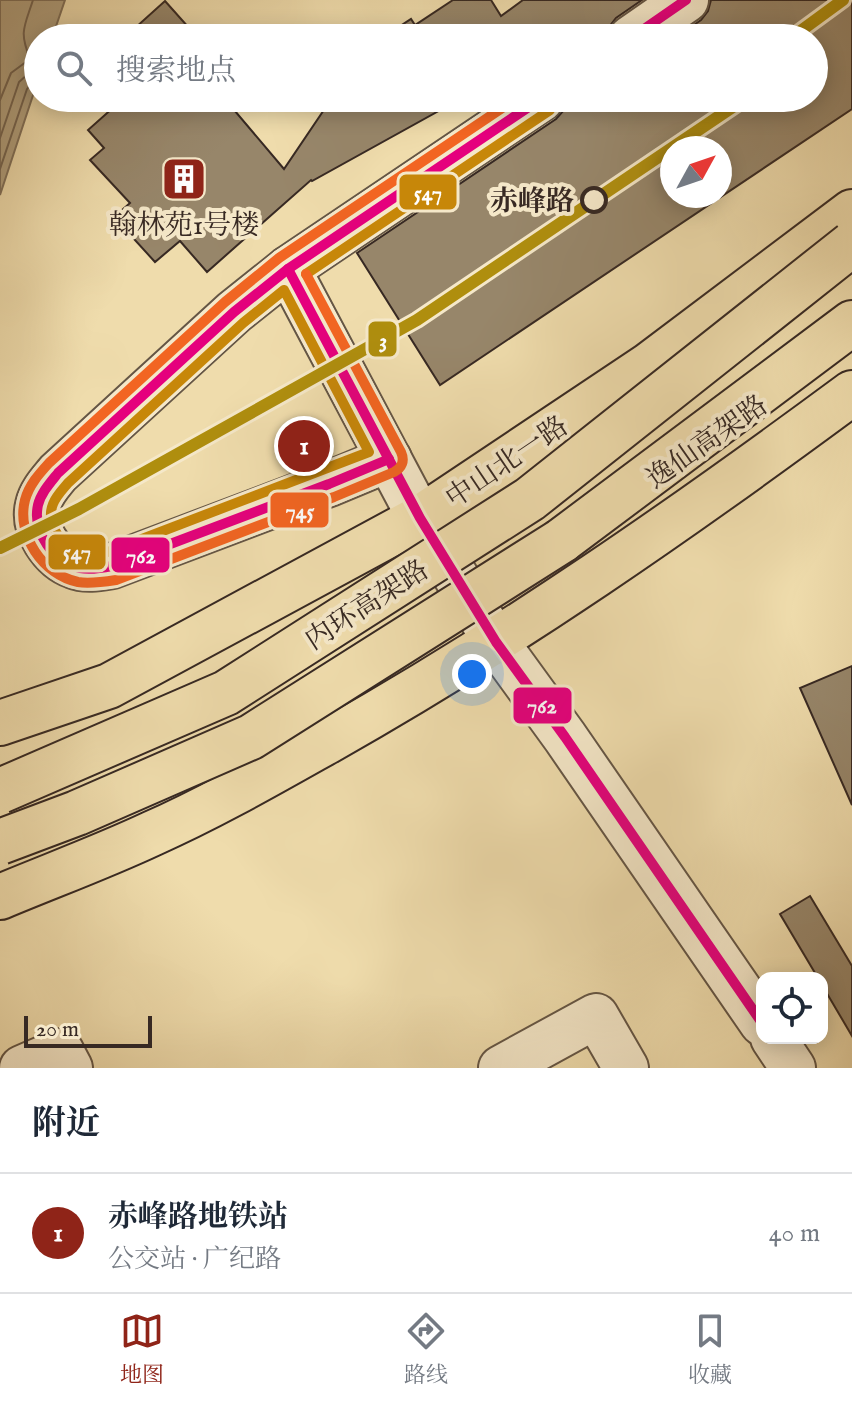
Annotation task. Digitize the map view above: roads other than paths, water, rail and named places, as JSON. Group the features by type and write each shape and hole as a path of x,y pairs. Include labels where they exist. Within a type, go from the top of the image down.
{"main road":[{"name":"中山北一路","path":"0,723 109,686 420,518 649,365 852,212"},
{"name":"内环高架路","path":"0,791 226,693 504,516 530,499 852,244"},
{"name":"内环高架路","path":"0,842 77,813 251,737 561,541 852,323"},
{"name":"逸仙高架路","path":"561,541 852,340"},
{"path":"0,897 152,834 387,708 496,642 636,549 852,393"}],"street":[{"path":"651,24 686,0"},
{"path":"389,459 112,566 94,569 75,567 60,558 44,540 37,522 37,507 44,489 58,473 234,312 288,269 521,112"},
{"path":"288,269 420,518 496,642 756,1014"},
{"path":"501,1068 596,1016 626,1068"},
{"path":"777,1044 793,1068"},
{"path":"22,1068 61,1051 70,1068"}],"water":[{"path":"0,0 65,0 57,24 24,24 24,112 27,112 0,195"}],"place":[{"name":"翰林苑1号楼","path":"184,179"},
{"name":"赤峰路","path":"594,200"},
{"name":"赤峰路地铁站","path":"304,446"}]}
